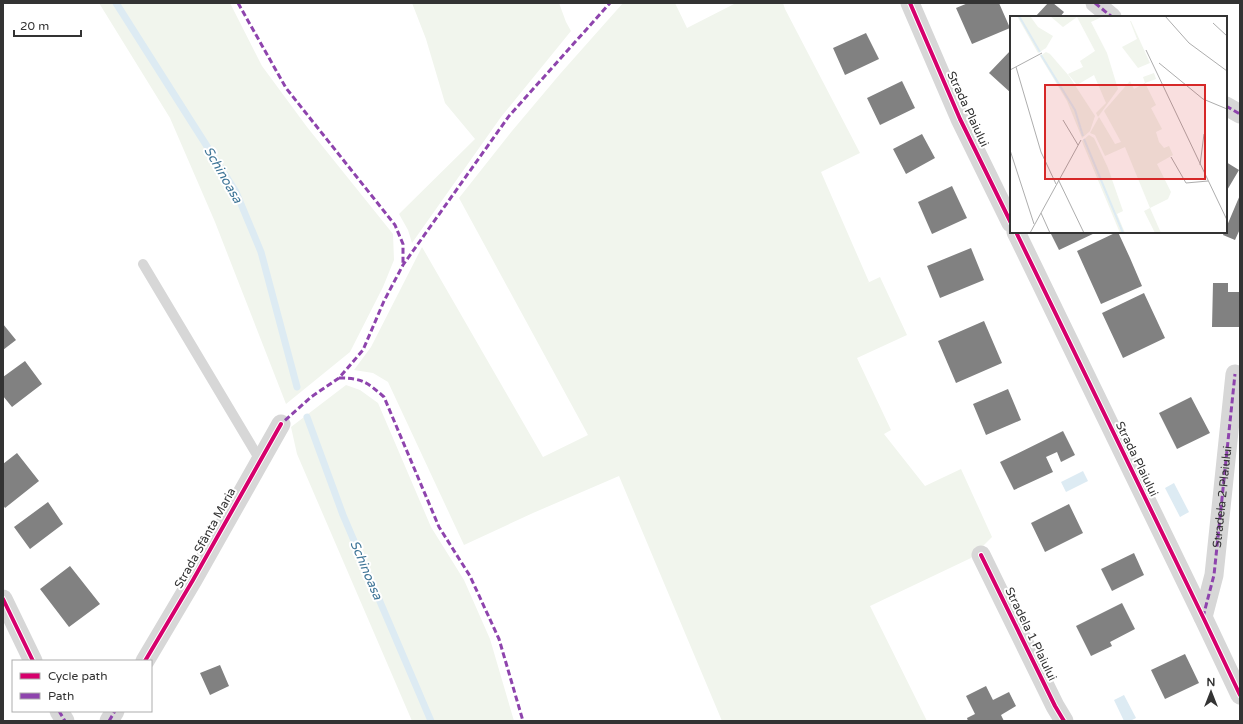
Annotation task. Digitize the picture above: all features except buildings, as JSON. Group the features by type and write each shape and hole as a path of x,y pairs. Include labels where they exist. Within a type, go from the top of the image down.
{"street":[{"name":"Strada Plaiului","path":"910,3 960,119 1010,221"},
{"path":"1095,3 1111,16"},
{"path":"1227,107 1240,114"},
{"name":"Strada Plaiului","path":"1016,233 1204,617 1240,695"},
{"name":"Stradela 2 Plaiului","path":"1204,617 1214,575 1235,374"},
{"name":"Strada Sfânta Maria","path":"146,660 194,580 281,424"},
{"name":"Stradela 1 Plaiului","path":"981,555 1055,706 1064,721"},
{"path":"3,599 33,660"},
{"path":"60,712 65,721"},
{"path":"109,721 114,712"}],"lane":[{"path":"143,264 260,460"}],"shaded area":[{"path":"99,3 230,3 262,66 307,127 393,234 394,260 383,287 350,352 286,404 215,222 170,118"},
{"path":"412,3 559,3 571,31 501,117 412,243 408,230 399,214 475,139 445,103 426,39"},
{"path":"623,3 675,3 687,28 736,3 783,3 860,153 821,172 869,282 863,285 880,277 907,335 857,358 891,430 884,434 925,486 961,469 992,537 971,558 870,606 927,721 722,721 619,476 464,545 388,382 373,373 354,370 371,347 422,247 543,457 588,435 459,198 512,131"},
{"path":"346,385 360,390 378,403 431,527 464,580 490,639 514,721 412,721 297,454 291,427"},
{"path":"1083,471 1088,481 1066,492 1061,482"},
{"path":"1174,483 1189,512 1180,517 1165,488"},
{"path":"1124,695 1136,718 1130,721 1124,721 1114,700"}],"waterway":[{"name":"Schinoasa","path":"116,3 236,192 261,252 297,387"},
{"name":"Schinoasa","path":"307,417 343,515 431,721"}],"marked path":[{"path":"238,3 286,88 395,225 403,244 403,265"},
{"path":"279,427 311,397 339,378 363,350 384,301 403,265 509,116 610,3"},
{"path":"1095,3 1111,16"},
{"path":"1227,107 1240,114"},
{"path":"1203,617 1214,575 1235,374"},
{"path":"339,378 353,379 364,382 384,397 439,527 470,576 499,639 523,721"},
{"path":"60,712 65,721"},
{"path":"109,721 114,712"}],"cycle path":[{"path":"910,3 960,119 1010,221"},
{"path":"1016,233 1240,695"},
{"path":"146,660 193,580 281,424"},
{"path":"981,555 1055,706 1064,721"},
{"path":"3,599 33,660"}]}
